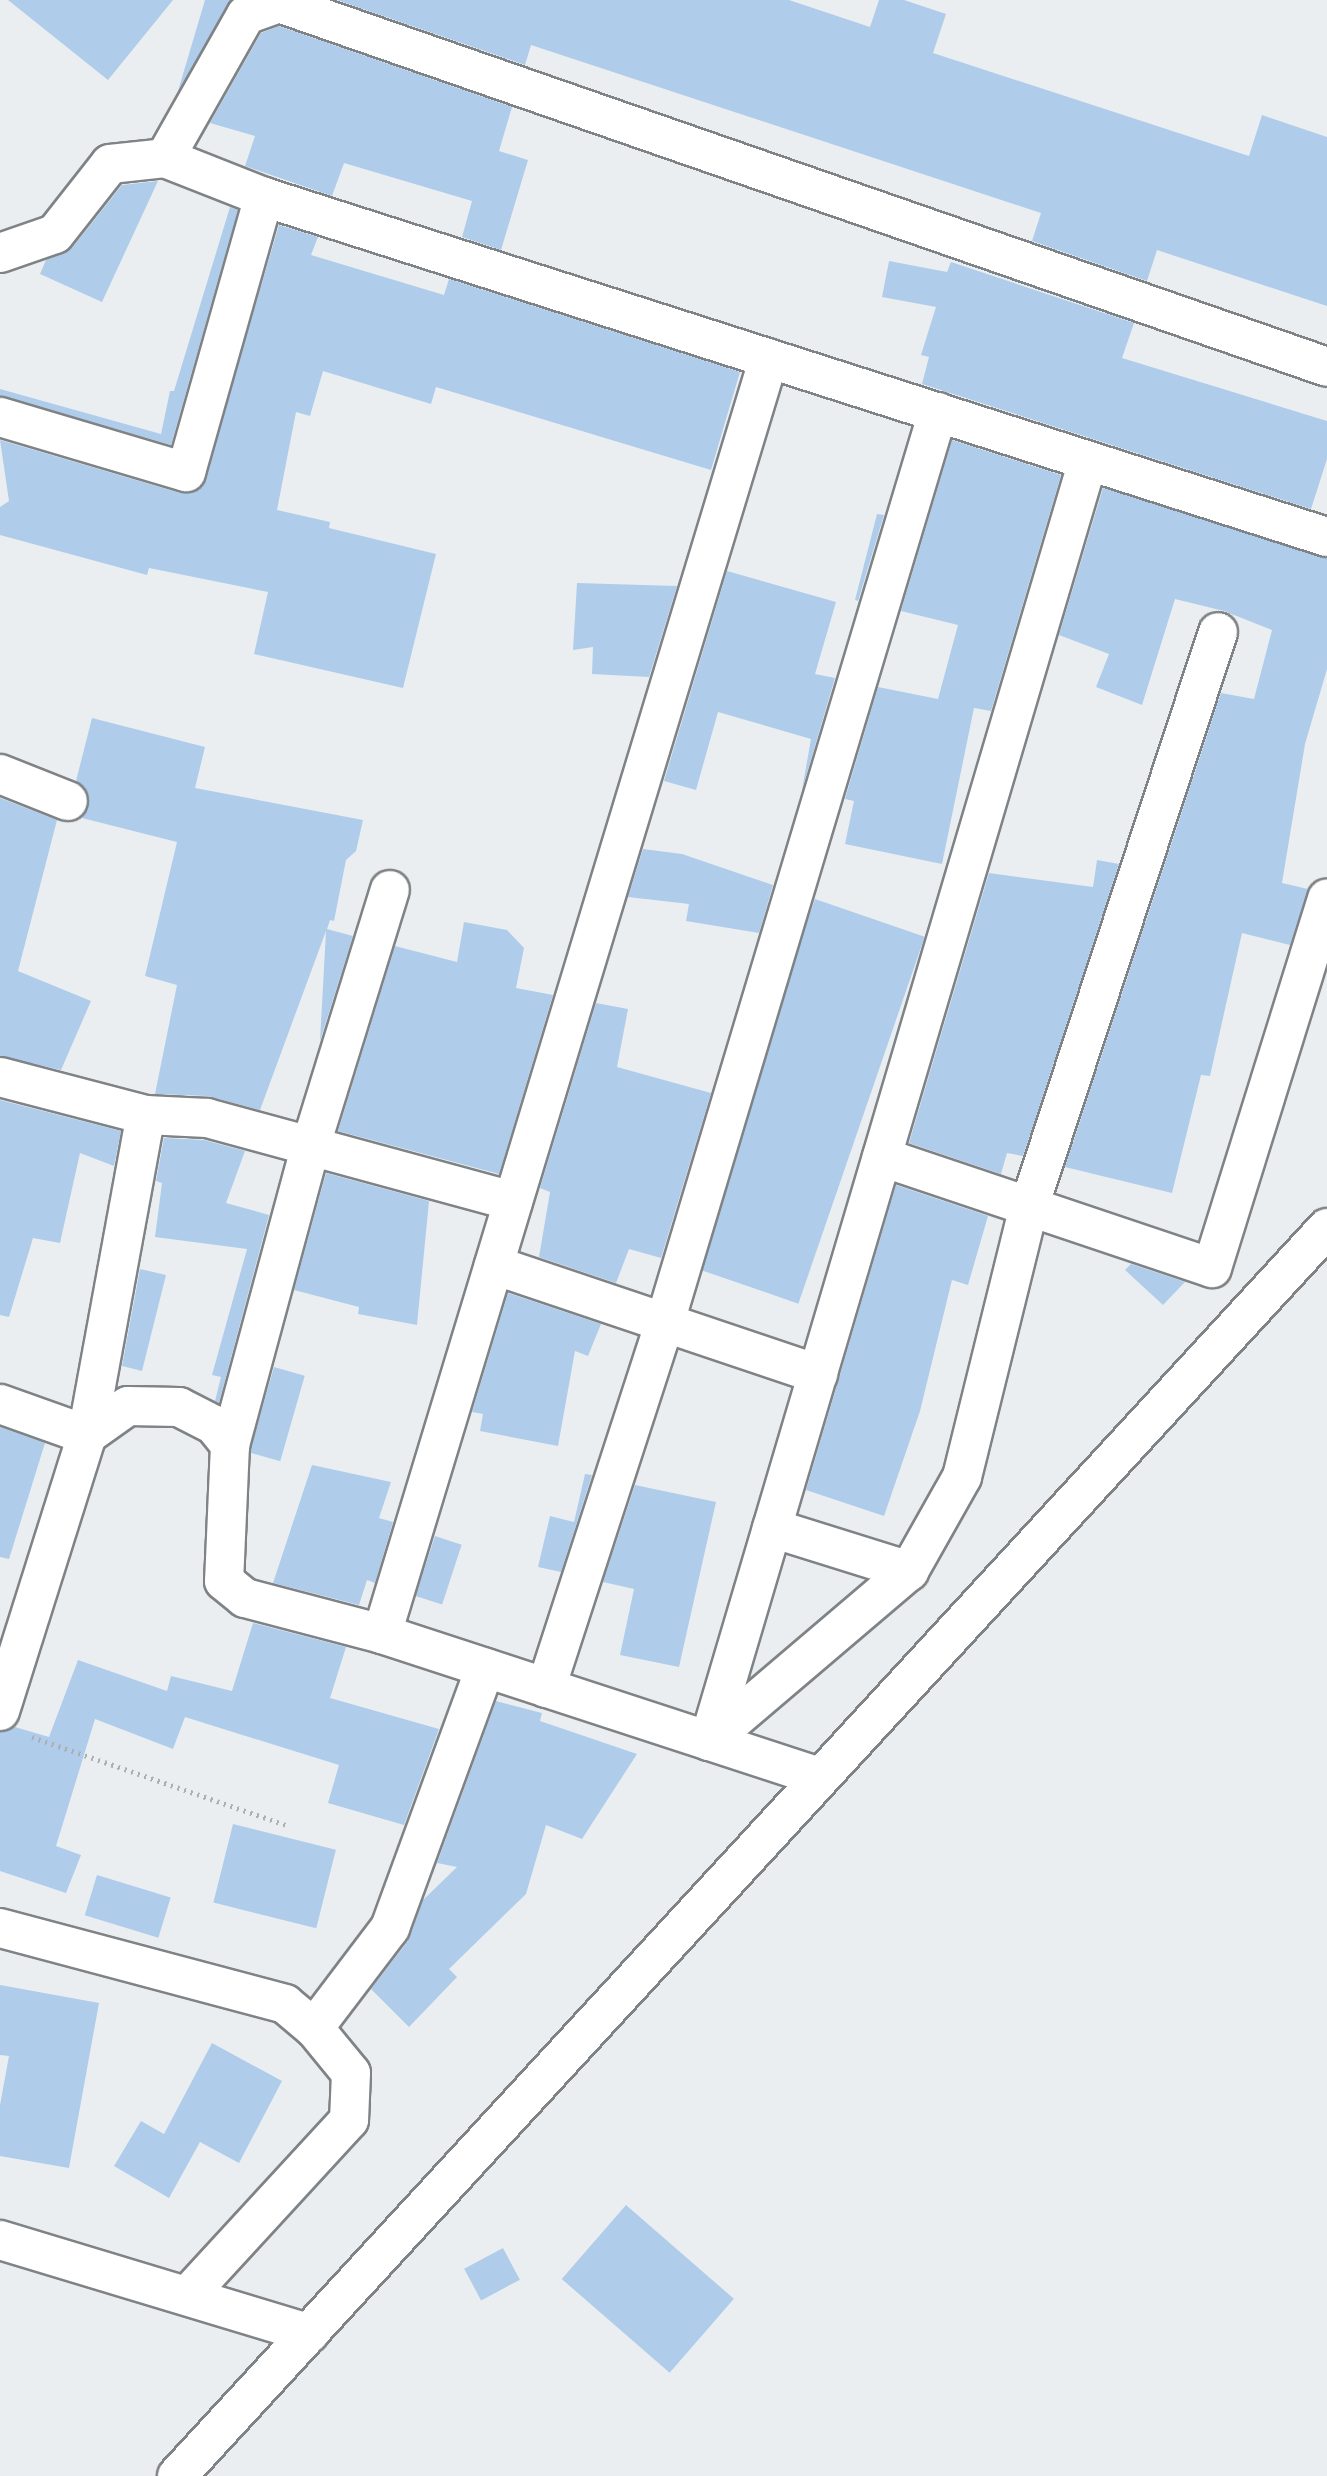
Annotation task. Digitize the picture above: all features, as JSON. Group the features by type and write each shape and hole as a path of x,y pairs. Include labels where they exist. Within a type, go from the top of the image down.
{"street":[{"path":"165,158 246,15 279,3 1327,367"},
{"path":"0,253 55,234 110,163 165,158 264,197 1327,537"},
{"path":"0,417 186,472 264,197"},
{"path":"382,1634 769,358"},
{"path":"546,1688 666,1322 938,412"},
{"path":"709,1741 1088,461"},
{"path":"709,1741 909,1571 962,1478 1029,1207 1218,632"},
{"path":"0,774 68,801"},
{"path":"390,890 310,1148 230,1446 224,1581 245,1598 382,1634 819,1777"},
{"path":"882,1157 1212,1268 1327,899"},
{"path":"0,1077 146,1115 207,1118 513,1201"},
{"path":"13,1723 87,1434 146,1115"},
{"path":"177,2476 1327,1228"},
{"path":"494,1265 818,1374"},
{"path":"0,1404 87,1434"},
{"path":"87,1434 128,1406 179,1407 214,1425 230,1446"},
{"path":"772,1528 909,1571"},
{"path":"314,2028 390,1928 485,1668"},
{"path":"0,1928 285,2004 314,2028 351,2073 349,2120 187,2296"},
{"path":"0,2240 309,2333"}],"path":[{"path":"13,1723 289,1826"}],"building":[{"path":"8,0 173,0 108,80"},
{"path":"205,0 232,0 178,91"},
{"path":"337,0 789,0 870,27 879,0 904,0 946,14 933,53 1249,156 1262,115 1327,137 1327,306 1157,250 1147,281 1032,241 1041,213 531,45 525,65"},
{"path":"279,26 512,107 499,151 528,160 501,250 462,237 472,201 344,163 332,196 245,166 255,136 210,123 261,33"},
{"path":"158,181 102,302 40,274 46,260 72,248 122,185"},
{"path":"230,207 238,210 171,445 0,396 0,389 161,434 170,391 174,391"},
{"path":"279,225 318,237 311,255 444,295 449,279 740,372 711,470 436,387 431,404 323,371 310,416 296,412 277,510 330,522 329,528 436,554 403,688 254,654 268,592 149,568 147,575 0,535 0,507 9,501 0,440 180,493 202,487"},
{"path":"889,261 947,272 951,262 1134,323 1122,358 1327,421 1327,459 1311,509 922,384 929,357 921,355 936,307 882,297"},
{"path":"952,440 1061,475 991,711 974,708 942,864 845,844 854,801 845,799 878,687 938,699 958,625 901,611"},
{"path":"1103,488 1327,558 1327,669 1305,744 1282,883 1308,889 1290,945 1242,933 1210,1076 1201,1075 1172,1193 1065,1167 1221,693 1254,699 1272,630 1224,611 1175,599 1142,705 1096,687 1109,654 1059,635"},
{"path":"877,514 884,515 858,601 855,600"},
{"path":"727,571 836,602 815,674 835,678 802,790 811,739 718,712 696,790 664,781"},
{"path":"577,583 677,586 649,677 592,674 593,647 573,650"},
{"path":"92,718 205,747 195,788 363,820 356,851 346,860 334,921 330,920 327,929 353,936 320,1041 326,931 260,1110 208,1096 155,1094 177,985 145,976 177,842 82,818 89,797 76,781"},
{"path":"0,798 57,820 18,971 91,1001 61,1070 0,1056"},
{"path":"643,849 682,854 773,885 759,933 686,921 689,904 628,897"},
{"path":"1097,860 1119,864 1023,1156 1007,1153 1001,1174 909,1143 989,873 1093,887"},
{"path":"815,899 925,937 798,1304 689,1266"},
{"path":"464,922 507,930 524,948 516,988 553,995 499,1174 338,1131 395,946 457,962"},
{"path":"596,1003 628,1009 617,1067 711,1093 661,1258 629,1249 616,1283 539,1257 550,1192 540,1188"},
{"path":"0,1100 121,1131 114,1166 80,1153 60,1243 33,1238 9,1317 0,1315"},
{"path":"164,1138 204,1140 245,1151 226,1203 269,1215 219,1403 215,1401 221,1377 212,1375 247,1249 155,1237 162,1183 156,1181"},
{"path":"326,1173 429,1201 417,1325 358,1314 359,1307 294,1290"},
{"path":"896,1185 988,1216 968,1285 952,1280 920,1411 884,1516 806,1490"},
{"path":"1131,1264 1185,1282 1163,1305 1125,1270"},
{"path":"140,1269 166,1275 142,1371 122,1366"},
{"path":"508,1293 601,1324 588,1356 575,1351 558,1446 480,1431 483,1414 472,1412"},
{"path":"274,1367 305,1376 280,1461 249,1453"},
{"path":"0,1427 45,1443 9,1559 0,1557"},
{"path":"312,1465 391,1482 379,1518 393,1522 375,1583 367,1580 359,1605 273,1583"},
{"path":"585,1474 592,1475 561,1572 538,1567 550,1516 574,1522"},
{"path":"635,1485 716,1502 679,1667 620,1655 634,1589 603,1582"},
{"path":"435,1536 462,1545 442,1605 416,1596"},
{"path":"253,1623 346,1647 330,1698 439,1729 404,1825 328,1803 339,1765 185,1717 173,1749 95,1719 56,1846 81,1855 66,1893 0,1871 0,1732 15,1727 49,1737 78,1660 167,1691 171,1676 232,1691"},
{"path":"496,1701 542,1713 540,1721 637,1754 582,1839 546,1825 526,1894 449,1969 457,1977 409,2027 371,1989 408,1941 423,1900 457,1867 437,1863"},
{"path":"233,1824 336,1850 316,1928 213,1903"},
{"path":"97,1875 171,1898 158,1938 85,1915"},
{"path":"0,1985 99,2003 69,2168 0,2156 0,2105 9,2056 0,2055"},
{"path":"212,2043 282,2081 239,2163 200,2142 169,2198 114,2166 141,2121 164,2134"},
{"path":"626,2205 734,2299 670,2373 562,2279"},
{"path":"503,2248 520,2280 481,2300 464,2269"}]}
